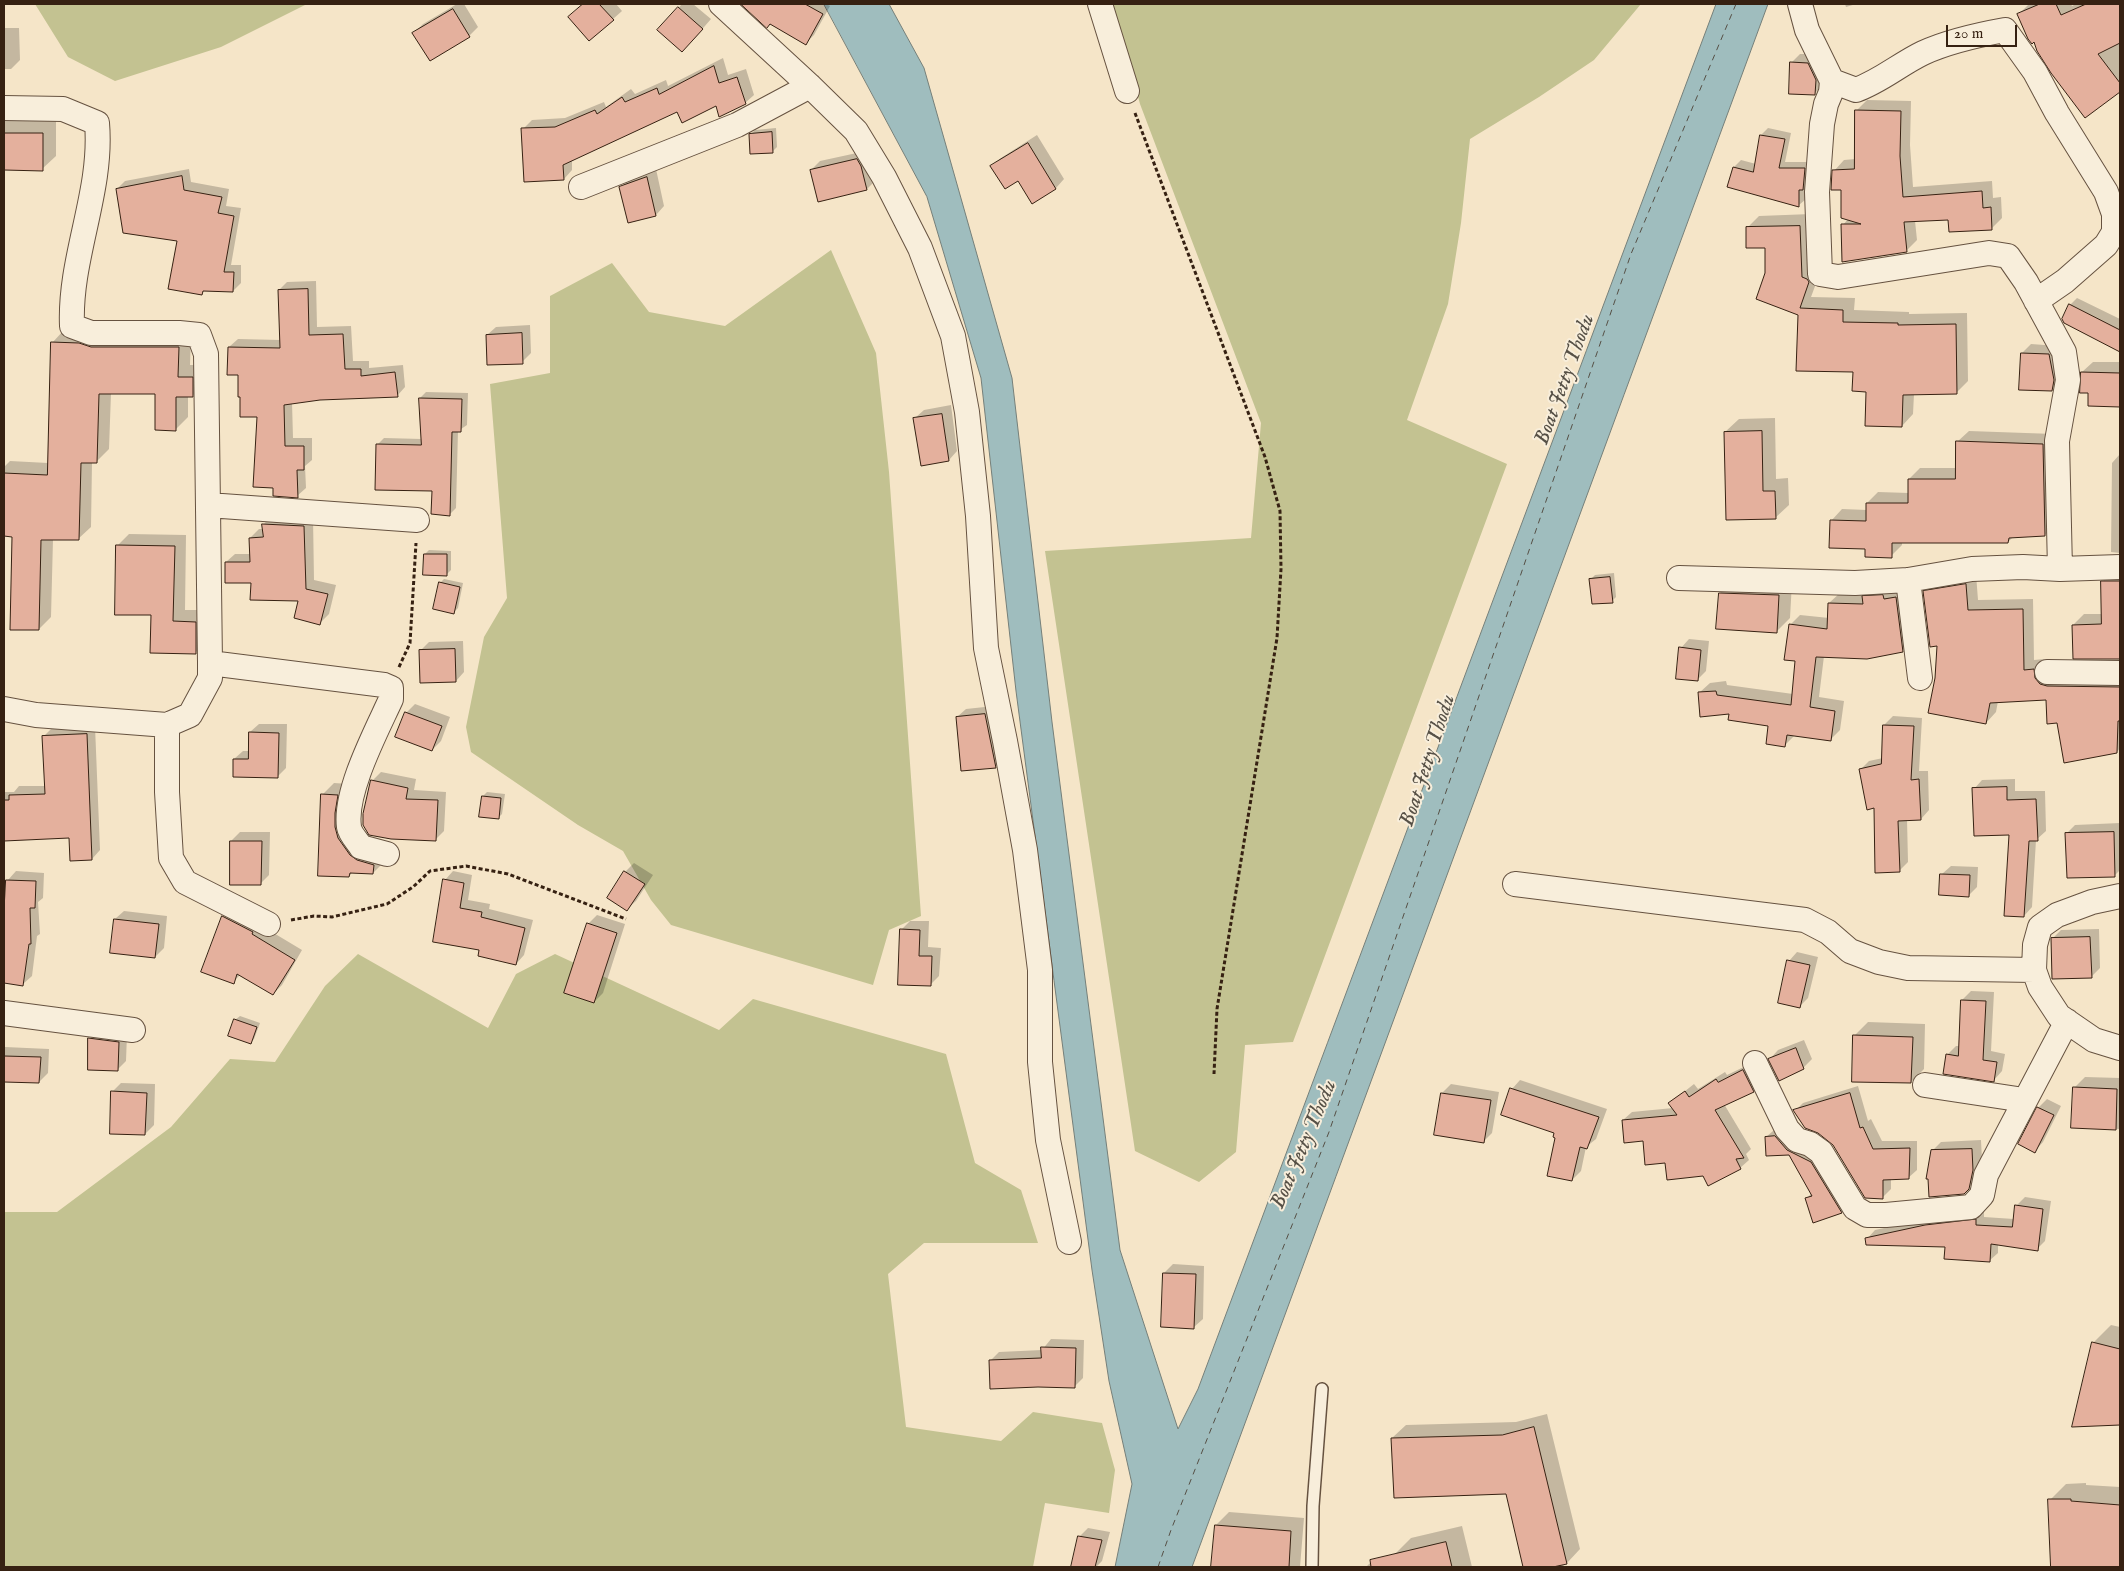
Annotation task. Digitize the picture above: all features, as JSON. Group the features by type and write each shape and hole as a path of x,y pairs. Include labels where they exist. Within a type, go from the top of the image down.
{"street":[{"path":"721,4 856,131 884,177 920,248 953,336 967,412 976,497 986,648 1006,741 1024,850 1040,970 1040,1062 1048,1140 1069,1242"},
{"path":"1100,4 1127,92"},
{"path":"1800,4 1807,30 1832,80 1831,92 1826,104 1822,124 1817,192 1820,274 1838,277 1990,253 2008,256 2036,301 2064,352 2068,380 2057,441 2060,569"},
{"path":"1832,80 1856,90 1873,84 1923,53 1965,38 2005,30 2035,72 2042,88 2106,192 2114,214 2117,233 2092,259 2036,301"},
{"path":"581,187 737,125 810,86"},
{"path":"4,108 63,109 97,123 99,146 94,190 71,305 72,326 91,333 199,334 206,354 210,663 210,678 190,715 167,725 36,715 4,709"},
{"path":"208,505 417,520"},
{"path":"1679,578 1855,583 1908,580 1972,569 2120,567"},
{"path":"1908,580 1920,678"},
{"path":"210,663 384,685 390,688 390,699 361,767 350,799 349,829 361,847 387,854"},
{"path":"2047,672 2120,673"},
{"path":"167,725 167,792 171,858 185,882 268,924"},
{"path":"1515,884 1804,920 1828,932 1850,951 1879,962 1908,968 2034,970"},
{"path":"2120,896 2092,902 2057,915 2040,927 2034,946 2034,970 2040,987 2059,1016 2094,1040 2120,1048"},
{"path":"4,1013 133,1030"},
{"path":"1755,1063 1787,1130 1797,1140 1810,1144 1821,1152 1855,1208 1867,1215 1971,1207 1982,1195 1986,1175 2067,1021"},
{"path":"1925,1085 2024,1100"}],"lane":[{"path":"1312,1567 1313,1506 1322,1389"}],"path":[{"path":"1127,92 1265,457 1280,512 1281,569 1277,638 1217,1008 1214,1074"},
{"path":"390,688 410,642 417,520"},
{"path":"268,924 314,916 332,917 387,904 413,887 430,871 466,866 508,874 626,919"}],"shaded area":[{"path":"35,4 307,4 221,47 115,81 68,57"},
{"path":"1113,4 1641,4 1594,60 1539,97 1470,139 1461,223 1448,304 1407,420 1507,464 1293,1042 1245,1045 1236,1152 1199,1182 1135,1151 1045,551 1251,538 1261,423 1140,104"},
{"path":"831,250 876,353 889,472 921,916 889,930 873,985 671,925 651,900 623,851 578,825 471,752 466,727 484,637 507,598 490,384 550,373 550,296 612,263 649,312 725,326"},
{"path":"358,954 488,1028 516,974 555,954 719,1030 753,999 946,1054 975,1163 1021,1190 1038,1243 924,1243 888,1274 906,1427 1001,1441 1033,1412 1102,1423 1115,1470 1109,1513 1045,1503 1033,1567 4,1567 4,1212 57,1212 171,1127 230,1059 275,1062 325,986"}],"water":[{"name":"Boat Jetty Thodu","path":"824,4 889,4 924,68 1012,378 1052,722 1120,1250 1178,1429 1198,1389 1716,4 1768,4 1192,1567 1115,1567 1132,1484 1109,1381 1092,1270 1016,691 981,378 927,197"}],"building":[{"path":"583,4 599,4 614,20 589,41 568,17"},
{"path":"741,4 805,4 823,14 806,45 770,24 767,28"},
{"path":"2040,4 2056,4 2061,15 2086,4 2120,4 2120,43 2098,54 2120,83 2120,92 2085,118 2051,73 2037,51 2034,42 2032,44 2028,39 2017,14"},
{"path":"678,7 703,29 682,52 657,30"},
{"path":"453,9 470,37 430,61 412,33"},
{"path":"1790,62 1808,63 1816,80 1815,95 1789,94"},
{"path":"714,66 719,83 737,77 746,104 719,117 716,106 682,123 677,112 563,165 564,180 524,182 521,128 555,127 595,110 597,114 622,97 625,102 657,88 659,94"},
{"path":"1855,110 1901,111 1900,156 1903,197 1982,191 1983,208 1991,207 1992,230 1949,232 1948,220 1904,222 1907,252 1842,262 1841,224 1861,224 1841,218 1841,190 1831,190 1832,170 1854,169"},
{"path":"772,132 773,153 750,154 749,134"},
{"path":"4,133 43,133 43,171 4,170"},
{"path":"1760,135 1785,139 1779,168 1805,168 1803,190 1799,190 1799,207 1727,187 1733,167 1753,172"},
{"path":"1028,143 1056,189 1032,204 1018,181 1005,189 990,166"},
{"path":"857,159 861,166 867,190 818,202 810,170"},
{"path":"182,176 184,190 222,197 218,213 234,216 224,272 234,272 233,292 203,291 202,295 168,289 177,241 123,233 116,189"},
{"path":"647,177 656,216 628,223 619,187"},
{"path":"1800,226 1802,277 1809,282 1800,308 1843,310 1843,322 1898,323 1898,325 1956,324 1957,394 1903,395 1902,427 1865,426 1866,392 1852,391 1853,372 1796,371 1798,315 1756,299 1765,273 1765,248 1746,248 1746,227"},
{"path":"308,289 309,335 343,334 345,369 361,369 361,376 395,372 398,397 320,400 284,405 285,446 304,446 304,470 297,470 298,498 273,496 273,488 253,487 257,417 240,417 238,375 227,375 228,347 280,348 278,290"},
{"path":"2069,304 2120,330 2120,352 2064,323 2062,319"},
{"path":"522,333 523,364 487,365 486,335"},
{"path":"51,342 79,343 91,347 179,347 178,377 193,377 193,397 176,397 176,431 155,430 155,394 99,394 97,463 81,463 79,540 41,540 39,630 10,630 12,537 4,536 4,473 47,475"},
{"path":"2021,353 2049,354 2054,380 2052,391 2019,390"},
{"path":"2081,372 2120,373 2120,407 2088,406 2088,393 2080,393"},
{"path":"419,398 462,399 461,432 452,432 450,516 431,514 432,491 375,490 376,444 421,445"},
{"path":"942,414 949,461 921,466 913,418"},
{"path":"1762,431 1763,491 1775,491 1776,519 1726,520 1724,432"},
{"path":"1956,441 2043,444 2045,536 2009,538 2008,543 1892,543 1892,558 1865,557 1865,549 1829,548 1830,520 1866,521 1866,503 1908,503 1908,479 1955,479"},
{"path":"262,524 304,526 306,589 328,594 320,625 294,618 298,601 250,600 251,583 225,583 225,562 250,562 249,538 263,537"},
{"path":"116,545 175,546 173,621 196,622 196,654 150,653 151,615 115,615"},
{"path":"424,554 447,554 447,576 423,575"},
{"path":"1610,577 1613,603 1592,604 1589,579"},
{"path":"2101,581 2120,581 2120,659 2073,659 2072,625 2101,624"},
{"path":"439,582 460,587 454,614 433,609"},
{"path":"1966,584 1968,610 2023,609 2024,670 2034,669 2035,678 2040,684 2047,686 2120,687 2120,721 2118,721 2117,753 2064,763 2057,723 2047,724 2046,700 1990,703 1986,724 1928,713 1935,678 1937,646 1930,647 1923,591"},
{"path":"1719,593 1779,595 1777,633 1716,629"},
{"path":"1883,595 1884,599 1896,597 1903,652 1867,659 1816,657 1810,707 1835,711 1831,741 1787,735 1785,747 1766,744 1768,726 1728,720 1729,714 1700,717 1698,692 1716,691 1717,695 1791,705 1795,661 1784,660 1789,624 1827,629 1828,603 1863,604 1862,596"},
{"path":"1679,647 1701,650 1698,681 1676,679"},
{"path":"455,649 456,682 420,683 419,650"},
{"path":"405,712 442,726 432,751 395,737"},
{"path":"985,714 996,768 961,771 956,717"},
{"path":"1883,725 1914,726 1911,780 1919,779 1921,820 1898,821 1900,872 1875,873 1874,808 1867,810 1859,769 1881,764"},
{"path":"249,732 279,733 278,778 233,777 233,759 248,759"},
{"path":"87,734 92,860 70,861 69,838 4,841 4,800 9,800 9,795 45,794 42,736"},
{"path":"371,780 408,788 406,799 438,800 436,841 391,839 369,835 363,825 363,814"},
{"path":"2007,787 2007,800 2036,799 2038,841 2029,841 2024,917 2004,916 2009,835 1974,836 1972,788"},
{"path":"321,794 338,795 335,827 338,838 350,855 357,860 374,865 373,874 350,873 349,877 318,876"},
{"path":"482,796 501,798 499,819 479,817"},
{"path":"2114,832 2115,877 2067,878 2065,833"},
{"path":"230,841 262,841 261,885 230,885"},
{"path":"624,871 645,884 627,911 607,898"},
{"path":"1940,874 1970,875 1969,897 1939,895"},
{"path":"443,879 464,883 460,908 482,912 481,917 525,928 516,965 478,956 479,950 433,942"},
{"path":"6,880 36,881 35,908 30,908 31,944 29,944 23,986 4,983"},
{"path":"222,916 253,932 252,934 295,960 273,995 237,974 234,984 201,972"},
{"path":"114,919 159,924 155,958 110,953"},
{"path":"587,923 617,933 594,1003 564,993"},
{"path":"900,929 920,930 919,956 932,956 931,986 898,985"},
{"path":"2090,937 2092,978 2052,979 2051,938"},
{"path":"1787,960 1810,965 1800,1008 1778,1003"},
{"path":"1961,1000 1986,1001 1983,1060 1997,1062 1994,1082 1943,1074 1946,1054 1958,1056"},
{"path":"234,1019 257,1027 251,1044 228,1036"},
{"path":"1853,1035 1913,1037 1911,1083 1852,1082"},
{"path":"88,1038 119,1042 118,1071 88,1070"},
{"path":"1796,1048 1804,1069 1779,1081 1768,1059"},
{"path":"4,1056 41,1057 39,1083 4,1082"},
{"path":"1743,1070 1754,1092 1715,1110 1744,1158 1736,1159 1741,1169 1708,1186 1703,1176 1667,1180 1665,1163 1645,1165 1643,1141 1624,1143 1622,1120 1677,1115 1668,1103 1685,1091 1689,1097 1716,1079 1718,1082"},
{"path":"2073,1087 2117,1089 2116,1130 2071,1128"},
{"path":"1510,1088 1599,1117 1587,1149 1580,1147 1572,1181 1547,1176 1555,1138 1553,1137 1554,1133 1501,1115"},
{"path":"111,1091 147,1093 145,1135 110,1134"},
{"path":"1441,1093 1491,1100 1484,1143 1434,1135"},
{"path":"1850,1093 1860,1128 1863,1127 1873,1149 1910,1148 1909,1179 1883,1180 1883,1199 1865,1198 1833,1145 1818,1133 1805,1128 1793,1110"},
{"path":"2037,1107 2054,1115 2035,1153 2018,1144"},
{"path":"1775,1136 1787,1150 1811,1162 1842,1213 1813,1223 1805,1198 1812,1196 1789,1155 1766,1156 1765,1137"},
{"path":"1972,1149 1973,1170 1969,1189 1964,1194 1929,1197 1928,1179 1926,1179 1931,1150"},
{"path":"2015,1205 2043,1209 2038,1251 1991,1244 1990,1262 1944,1259 1945,1247 1866,1245 1865,1238 1925,1225 1976,1219 1976,1225 2012,1227"},
{"path":"1163,1273 1196,1274 1194,1329 1161,1327"},
{"path":"2092,1342 2120,1349 2120,1425 2072,1427"},
{"path":"1041,1347 1076,1348 1075,1388 990,1389 989,1360 1041,1358"},
{"path":"1534,1427 1567,1564 1553,1567 1523,1567 1506,1494 1394,1498 1391,1438 1502,1435"},
{"path":"2048,1499 2071,1499 2071,1501 2120,1505 2120,1567 2051,1567"},
{"path":"1215,1525 1291,1531 1289,1567 1211,1567"},
{"path":"1078,1536 1102,1540 1095,1567 1071,1567"},
{"path":"1446,1542 1452,1567 1371,1567 1370,1560"}],"ferry route":[{"path":"1158,1567 1329,1132 1631,254 1736,4"}]}
